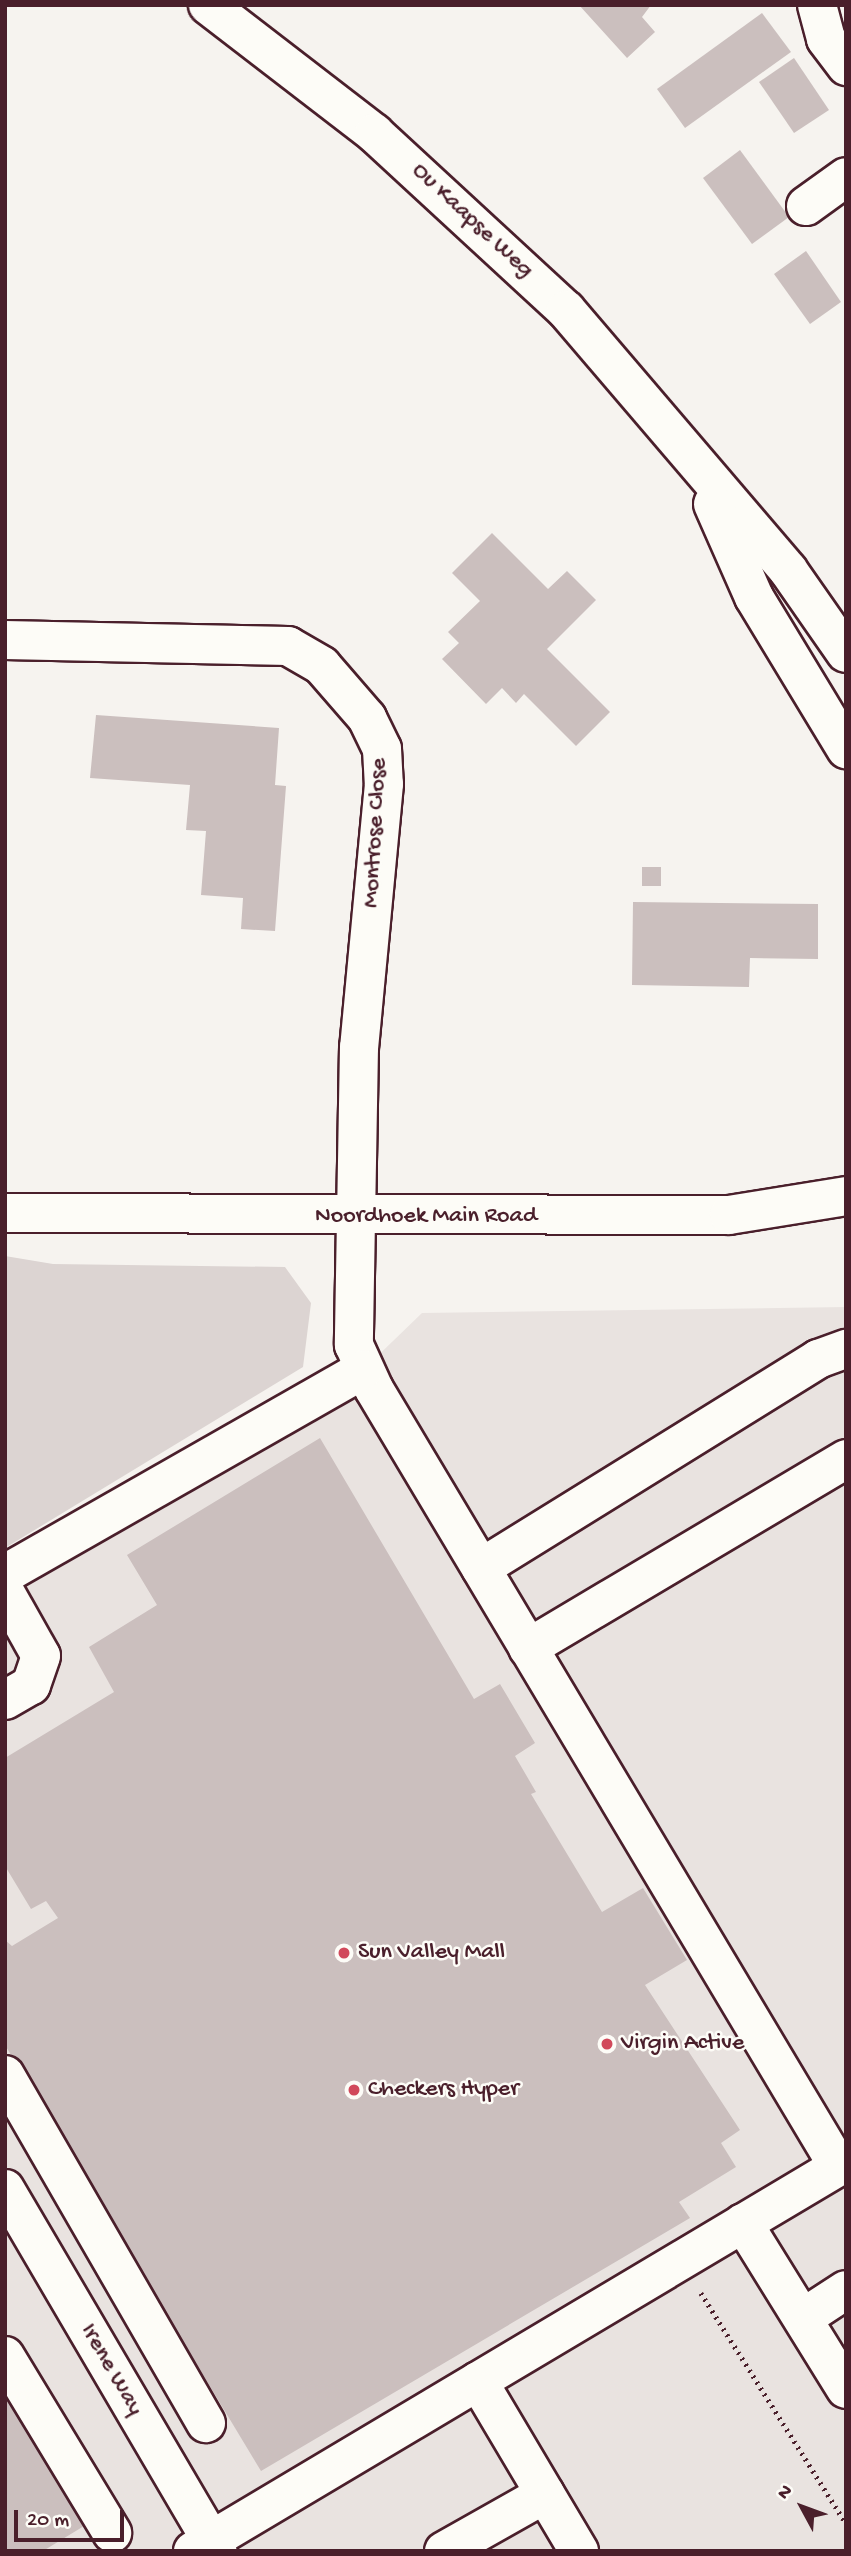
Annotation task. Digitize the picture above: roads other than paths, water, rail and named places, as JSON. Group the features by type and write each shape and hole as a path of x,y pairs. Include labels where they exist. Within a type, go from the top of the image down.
{"main road":[{"name":"Ou Kaapse Weg","path":"208,5 374,133 471,218 639,390 700,473 788,570 846,653"},
{"path":"817,5 826,39 846,66"},
{"path":"806,206 846,177"},
{"name":"Ou Kaapse Weg","path":"700,473 754,597 846,749"},
{"name":"Montrose Close","path":"5,640 288,646 330,674 367,718 382,749 384,784 359,1047 354,1217 354,1345 365,1369 528,1648 842,2164"},
{"name":"Noordhoek Main Road","path":"5,1213 354,1217 729,1215 846,1196"},
{"path":"481,1568 818,1359 846,1349"},
{"path":"5,1574 365,1369"},
{"path":"528,1648 846,1459"},
{"path":"5,1592 41,1656 32,1685 5,1700"},
{"path":"5,2075 206,2423"},
{"path":"207,2547 478,2381 842,2164"},
{"name":"Irene Way","path":"5,2189 207,2547"},
{"path":"743,2223 846,2389"},
{"path":"803,2318 846,2290"},
{"path":"5,2356 112,2533"},
{"path":"478,2381 579,2551"},
{"path":"443,2551 545,2494"}],"place":[{"name":"Sun Valley Mall","path":"344,1953"},
{"name":"Virgin Active","path":"607,2044"},
{"name":"Checkers Hyper","path":"354,2090"}]}
